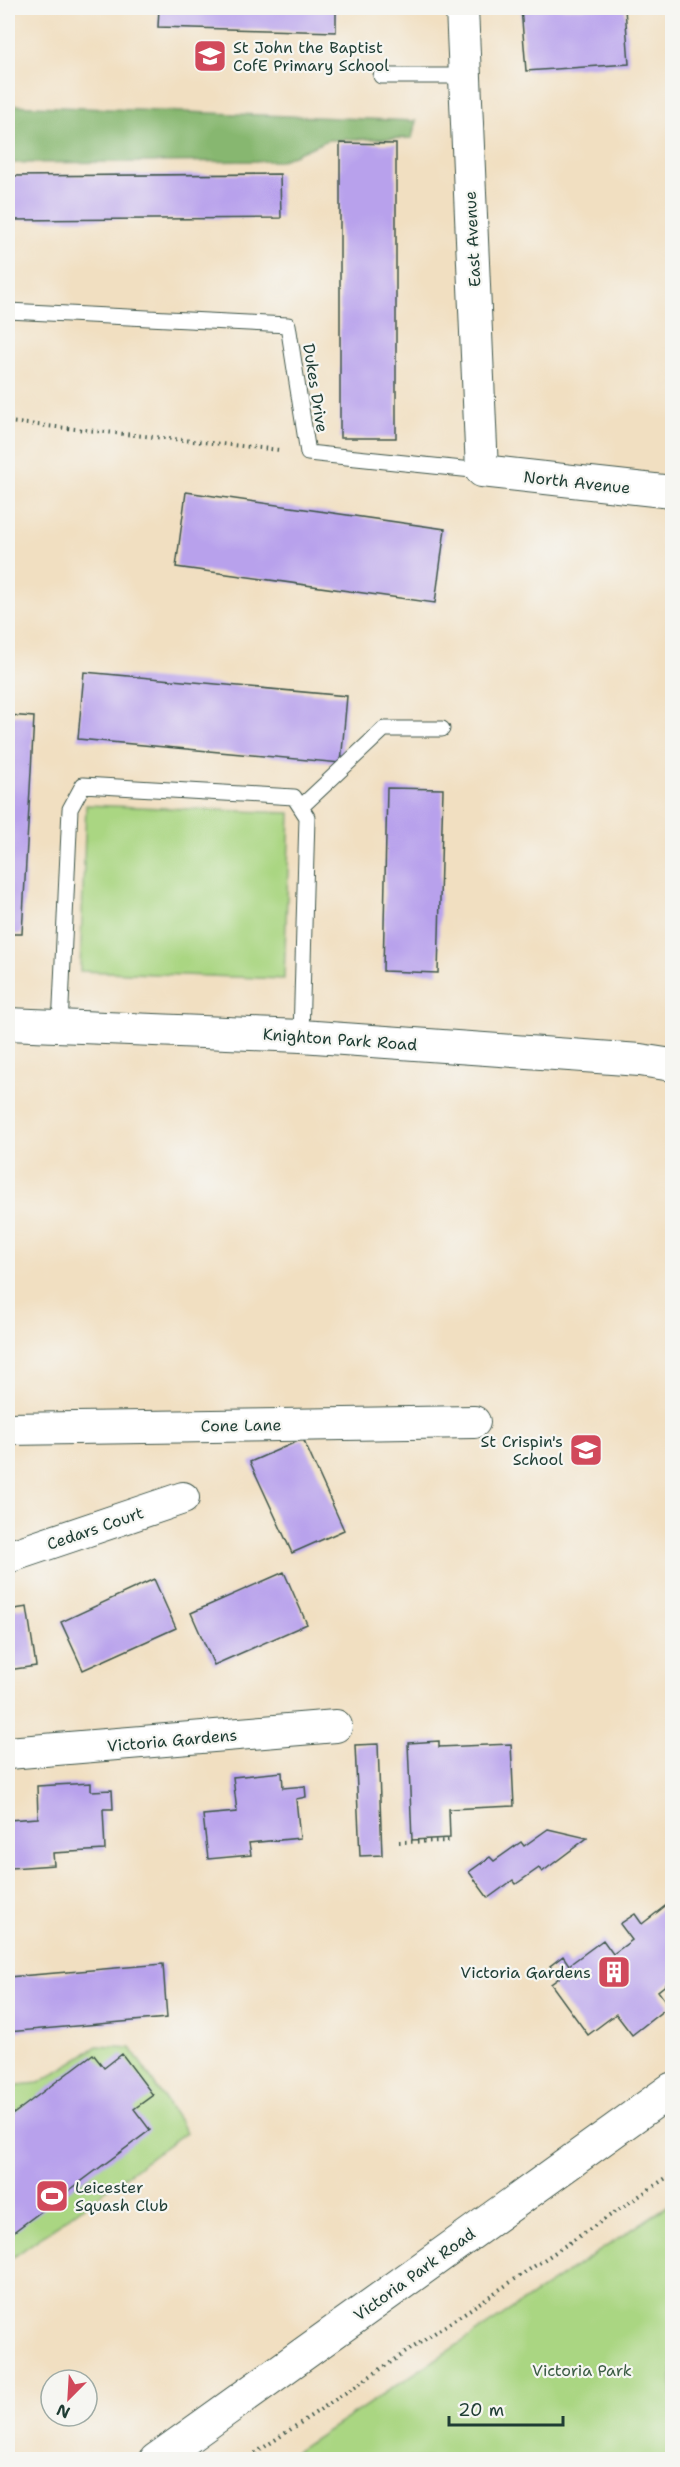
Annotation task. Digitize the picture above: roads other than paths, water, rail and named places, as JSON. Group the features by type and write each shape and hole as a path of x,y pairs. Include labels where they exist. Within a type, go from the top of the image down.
{"main road":[{"name":"Victoria Park Road","path":"156,2460 672,2089"}],"street":[{"name":"East Avenue","path":"462,8 482,471"},
{"name":"North Avenue","path":"482,471 672,492"},
{"name":"Knighton Park Road","path":"8,1024 301,1036 640,1060 672,1065"},
{"name":"Cone Lane","path":"8,1429 474,1422"},
{"name":"Cedars Court","path":"8,1557 183,1498"},
{"name":"Victoria Gardens","path":"8,1752 336,1726"}],"lane":[{"path":"381,76 465,76"},
{"name":"Dukes Drive","path":"8,311 288,326 308,453 482,471"},
{"path":"301,807 384,729 442,729"},
{"path":"60,1027 70,809 83,785 294,797 308,817 301,1036"}],"place":[{"name":"St John the Baptist CofE Primary School","path":"210,56"},
{"name":"St Crispin's School","path":"586,1450"},
{"name":"Victoria Gardens","path":"614,1972"},
{"name":"Leicester Squash Club","path":"52,2196"}],"park label":[{"name":"Victoria Park","path":"582,2370"}]}
